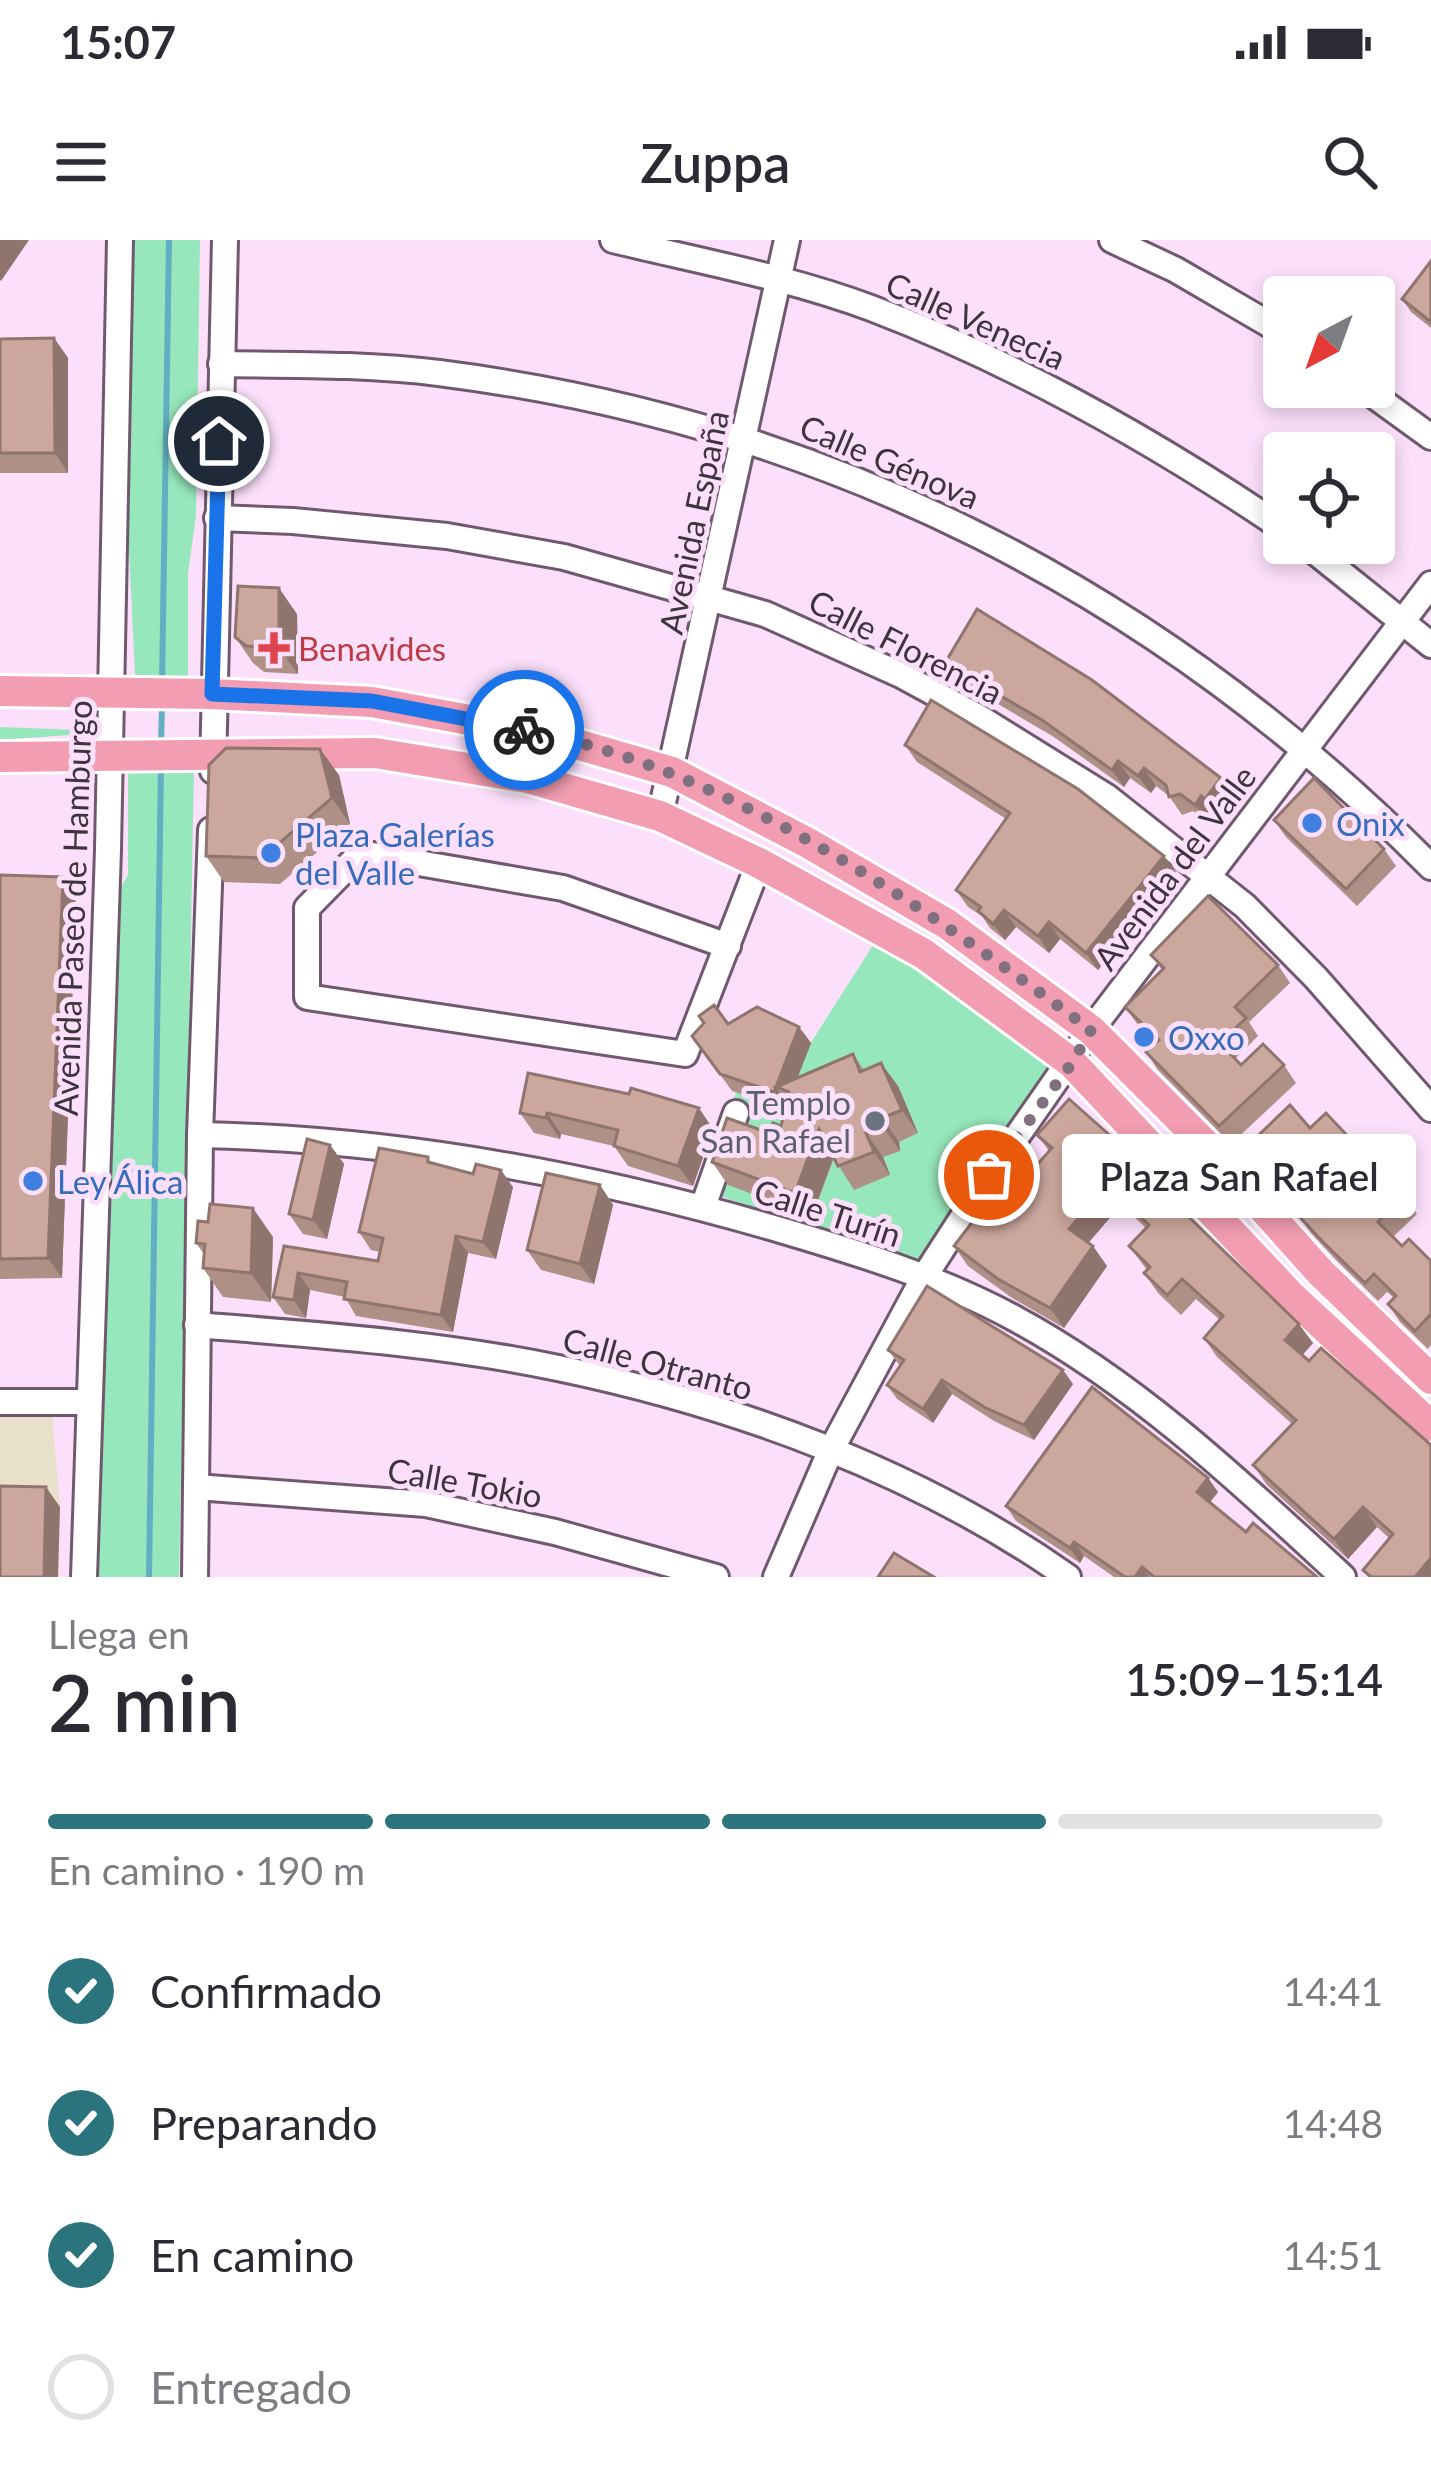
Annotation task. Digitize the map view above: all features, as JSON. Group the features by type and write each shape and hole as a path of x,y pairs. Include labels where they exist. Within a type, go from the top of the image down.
{"main road":[{"path":"0,692 372,701 535,732 672,772 808,842 947,924 1091,1030 1211,1150 1321,1273 1430,1375"},
{"path":"0,757 375,753 528,778 660,817 758,862 924,953 1072,1063 1291,1296 1431,1426"}],"street":[{"name":"Avenida Paseo de Hamburgo","path":"84,1577 88,1402 123,754 120,240"},
{"path":"195,1577 200,694 217,518 225,240"},
{"name":"Calle Venecia","path":"613,240 867,307 1064,394 1263,515"},
{"name":"Avenida España","path":"660,817 787,240"},
{"path":"1112,240 1176,270 1263,321"},
{"name":"Calle Génova","path":"220,364 436,373 569,394 745,437 860,480 965,527 1089,593 1305,749 1431,867"},
{"path":"1391,408 1431,437"},
{"name":"Calle Florencia","path":"217,518 293,520 447,536 564,557 765,614 901,675 1107,797 1245,906 1316,978 1431,1109"},
{"path":"1330,564 1431,645"},
{"name":"Avenida del Valle","path":"776,1577 830,1452 924,1277 989,1175 1091,1030 1431,584"},
{"path":"728,946 563,888 361,853 307,908 307,997 685,1054 728,946 758,862"},
{"path":"704,1207 736,1113"},
{"name":"Calle Turín","path":"200,1136 268,1137 404,1150 575,1178 704,1207 924,1277 1016,1319 1173,1424 1342,1577"},
{"name":"Calle Otranto","path":"197,1325 344,1337 555,1367 686,1398 931,1495 1068,1577"},
{"path":"1402,1402 1430,1375"},
{"path":"0,1402 88,1402"},
{"name":"Calle Tokio","path":"196,1486 425,1504 555,1532 716,1577"}],"shaded area":[{"path":"0,1411 52,1411 60,1506 58,1577 0,1577"}],"green space":[{"path":"131,240 200,240 188,679 135,675 127,508"},
{"path":"0,727 79,730 83,734 0,740"},
{"path":"128,765 194,767 179,1577 95,1577 110,908 128,875"},
{"path":"875,942 1052,1065 915,1268 705,1190 736,1092 786,1108 803,1055"}],"building":[{"path":"1431,261 1431,322 1402,299"},
{"path":"54,338 55,453 0,453 0,339"},
{"path":"238,586 279,588 279,648 246,646 235,637"},
{"path":"977,609 1092,680 1221,778 1195,805 1180,794 1169,797 1166,785 1144,768 1138,776 1118,761 1112,770 1042,720 945,663"},
{"path":"931,700 1078,789 1164,856 1086,953 1049,922 1038,936 1004,910 993,924 978,911 981,907 956,890 1010,813 905,745"},
{"path":"226,748 320,749 332,798 262,858 206,856 209,765"},
{"path":"1314,778 1384,849 1346,889 1274,820"},
{"path":"0,875 63,877 48,1258 0,1259"},
{"path":"1208,896 1278,965 1235,1007 1246,1018 1220,1043 1241,1065 1263,1044 1284,1065 1219,1126 1146,1052 1159,1040 1125,1007 1164,968 1151,955"},
{"path":"714,1005 728,1024 757,1007 799,1027 774,1092 720,1074 692,1036 704,1023 699,1016"},
{"path":"853,1054 860,1072 881,1063 902,1110 882,1118 884,1128 866,1133 874,1152 838,1166 819,1129 795,1193 712,1162 727,1118 769,1133 773,1123 781,1126 789,1092 776,1087"},
{"path":"528,1073 629,1094 631,1088 699,1108 678,1166 614,1146 618,1130 547,1113 546,1118 520,1113"},
{"path":"1069,1099 1160,1180 1156,1185 1299,1324 1285,1340 1309,1361 1321,1348 1431,1445 1431,1558 1415,1577 1371,1577 1363,1570 1393,1534 1363,1507 1334,1539 1253,1465 1296,1420 1204,1338 1223,1316 1182,1279 1167,1295 1144,1273 1150,1267 1129,1246 1149,1225 1107,1185 1069,1229 1093,1246 1050,1308 998,1279 954,1246 1014,1167 1027,1176 1052,1148 1037,1135"},
{"path":"1290,1105 1310,1128 1326,1113 1404,1196 1378,1222 1402,1246 1409,1239 1431,1261 1431,1314 1415,1331 1388,1304 1396,1296 1374,1274 1365,1283 1298,1215 1311,1203 1273,1162 1261,1172 1242,1151"},
{"path":"307,1139 330,1145 313,1220 289,1214"},
{"path":"379,1148 428,1157 428,1162 473,1174 476,1164 501,1170 483,1242 456,1236 441,1315 344,1299 347,1282 298,1273 294,1300 273,1297 284,1246 378,1261 383,1238 359,1232"},
{"path":"546,1173 600,1185 580,1264 527,1250"},
{"path":"210,1204 253,1208 251,1273 203,1268 205,1244 196,1243 198,1221 208,1222"},
{"path":"927,1286 1063,1370 1024,1425 942,1380 923,1409 887,1385 904,1360 888,1350"},
{"path":"1092,1387 1208,1478 1197,1492 1246,1532 1253,1523 1317,1577 1154,1577 1142,1567 1135,1577 1125,1577 1074,1542 1070,1548 1006,1506"},
{"path":"0,1486 46,1487 44,1577 0,1577"},
{"path":"894,1553 934,1577 878,1577"}],"waterway":[{"path":"162,685 169,240"},
{"path":"161,745 162,705"},
{"path":"149,1577 161,765"}],"way so far":[{"path":"524,730 672,772 808,842 947,924 1091,1030 989,1175"}],"place":[{"name":"Benavides","path":"274,648"},
{"name":"Onix","path":"1312,823"},
{"name":"Plaza Galerías del Valle","path":"271,853"},
{"name":"Oxxo","path":"1144,1037"},
{"name":"Templo San Rafael","path":"875,1121"},
{"name":"Plaza San Rafael","path":"989,1175"},
{"name":"Ley Álica","path":"33,1181"}],"route":[{"path":"219,441 212,694 372,701 524,730"}]}
